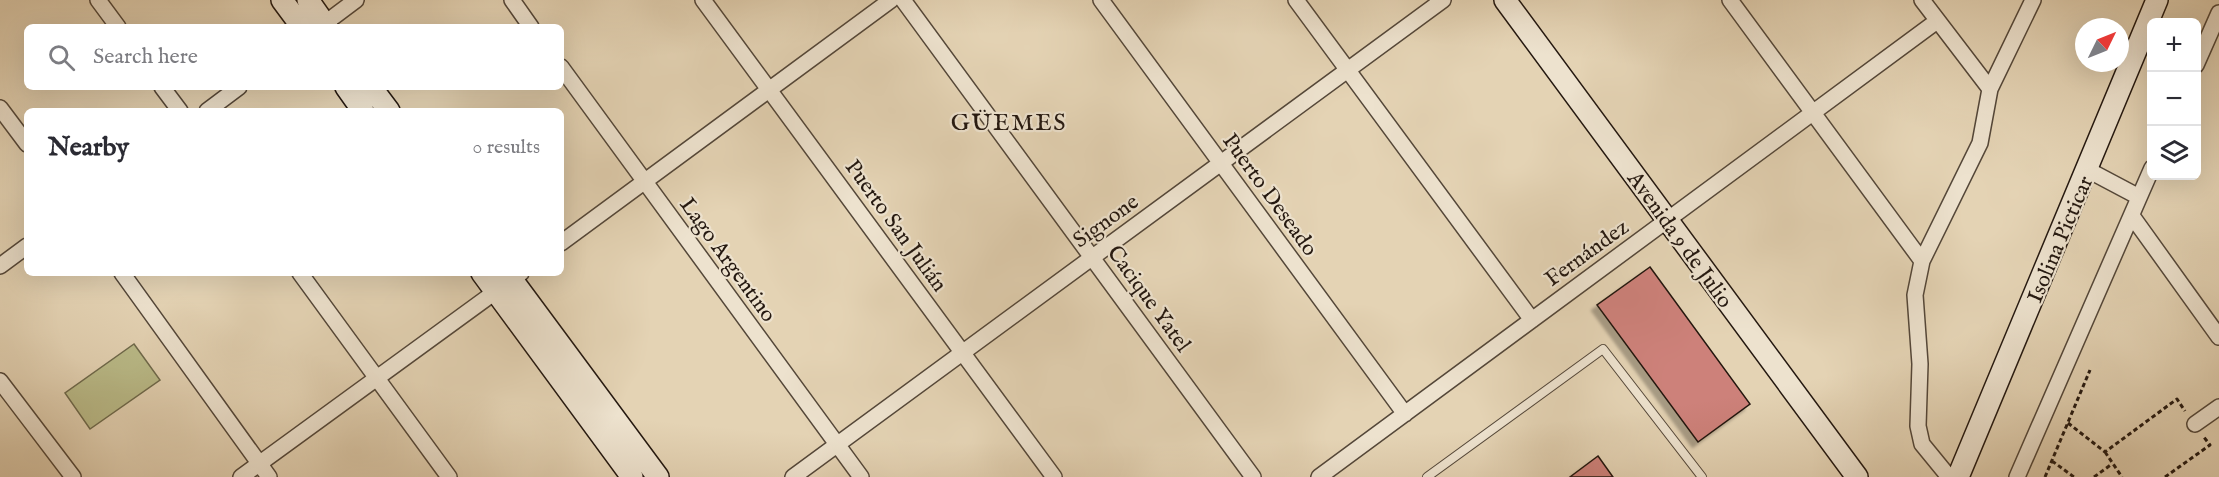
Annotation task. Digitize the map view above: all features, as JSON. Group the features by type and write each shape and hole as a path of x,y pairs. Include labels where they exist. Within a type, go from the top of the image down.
{"street":[{"path":"98,0 116,24"},
{"path":"282,0 300,24"},
{"path":"308,0 323,24"},
{"path":"326,24 356,0"},
{"path":"512,0 529,24"},
{"name":"Puerto San Julián","path":"703,0 1054,477"},
{"path":"564,241 891,0"},
{"name":"Cacique Yatel","path":"903,0 1253,477"},
{"name":"Puerto Deseado","path":"1101,0 1404,414"},
{"path":"1296,0 1532,320"},
{"name":"Signone","path":"793,477 1443,0"},
{"name":"Avenida 9 de Julio","path":"1505,0 1857,477"},
{"path":"1730,0 1922,261"},
{"path":"1922,0 1990,89"},
{"path":"1949,477 1922,444 1918,426 1920,364 1915,295 1922,261 1980,143 1990,89 2033,0"},
{"name":"Isolina Picticar","path":"1958,477 2157,0"},
{"path":"2201,54 2219,13"},
{"name":"Fernández","path":"1320,477 1937,21"},
{"name":"Lago Argentino","path":"564,71 861,477"},
{"path":"164,90 178,108"},
{"path":"211,108 235,90"},
{"path":"348,90 361,108"},
{"path":"373,90 386,108"},
{"path":"0,108 24,140"},
{"path":"2088,170 2139,197"},
{"path":"2017,477 2147,178"},
{"path":"2132,216 2219,337"},
{"path":"0,266 24,248"},
{"path":"124,276 270,477"},
{"path":"302,276 449,477"},
{"path":"241,477 509,279"},
{"path":"509,279 632,477"},
{"path":"509,279 658,477"},
{"path":"0,381 73,477"},
{"path":"2195,424 2219,407"}],"lane":[{"path":"1427,477 1603,349 1702,477"}],"path":[{"path":"2045,477 2090,370"},
{"path":"2105,452 2177,399 2210,445 2165,477"},
{"path":"2068,423 2105,452 2122,477"},
{"path":"2052,461 2074,477"},
{"path":"2094,477 2112,463"}],"green space":[{"path":"134,344 160,380 90,429 65,393"}],"building":[{"path":"1650,267 1750,404 1698,442 1597,305"},
{"path":"1598,456 1613,477 1570,477"}],"district":[{"name":"GÜEMES","path":"1009,122"}]}
